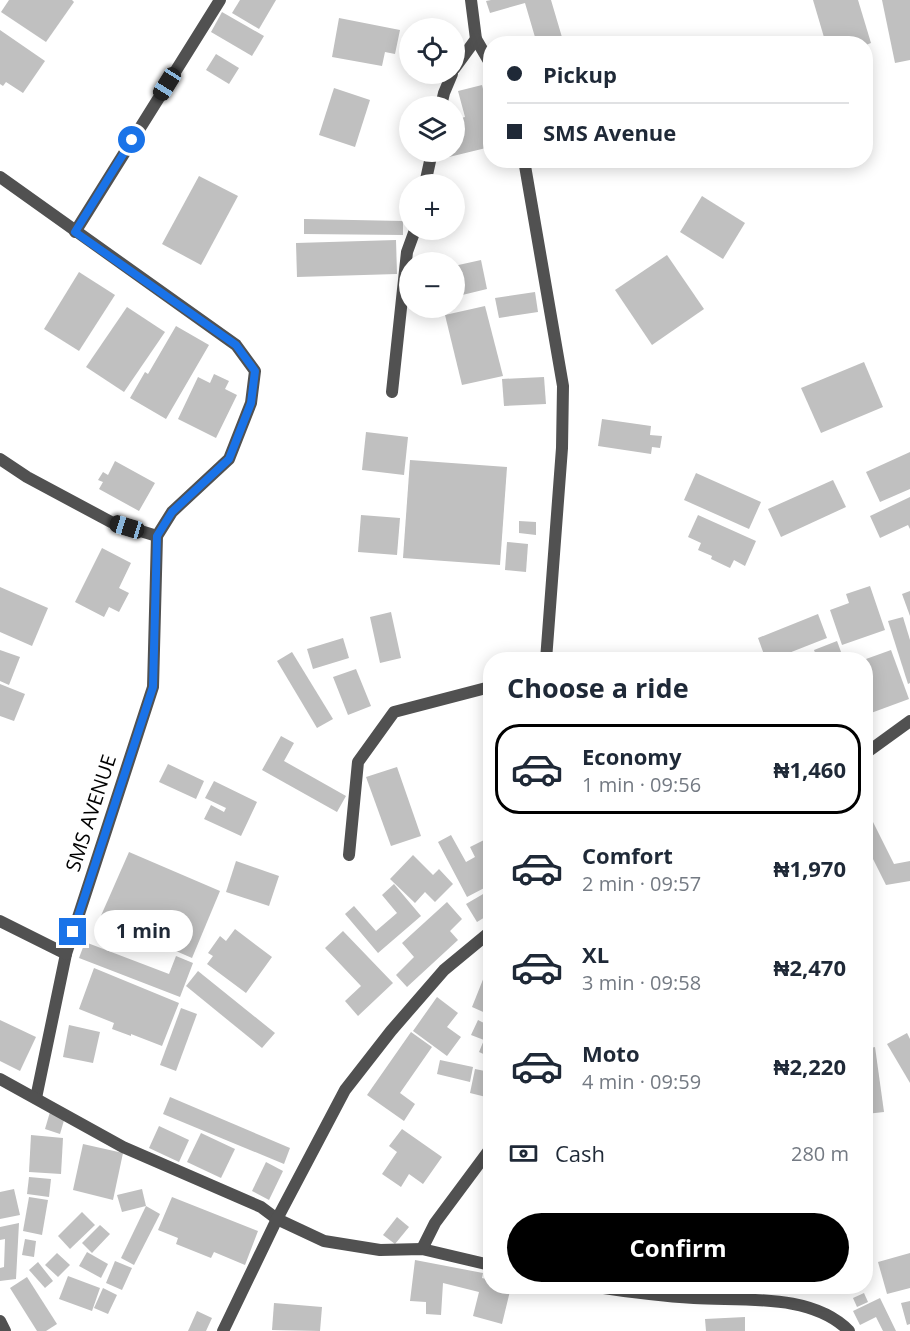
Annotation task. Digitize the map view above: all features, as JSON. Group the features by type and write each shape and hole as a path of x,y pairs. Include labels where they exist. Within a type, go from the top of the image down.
{"street":[{"path":"75,232 220,0"},
{"path":"471,0 476,39 483,51"},
{"path":"465,54 476,39"},
{"path":"525,168 563,386 562,448 547,652"},
{"path":"0,177 236,345 255,371 251,403 229,459 172,512 157,536 111,522 27,477 0,459"},
{"path":"392,392 407,252 411,240"},
{"name":"SMS AVENUE","path":"36,1098 66,954 153,687 157,536"},
{"path":"349,855 358,762 394,712 483,689"},
{"path":"873,748 910,721"},
{"path":"0,921 66,954"},
{"path":"223,1331 277,1219 345,1090 391,1031 444,970 483,938"},
{"path":"0,1079 123,1147 261,1207 277,1219 324,1240 380,1250 422,1249 483,1263"},
{"path":"422,1249 435,1223 483,1158"},
{"path":"643,1294 771,1300 814,1309 840,1322 849,1331"},
{"path":"0,1321 5,1331"}],"building":[{"path":"9,0 72,0 74,2 46,42 1,12"},
{"path":"240,0 276,0 259,29 232,13"},
{"path":"551,0 562,36 535,36 525,3 490,13 486,1"},
{"path":"813,0 858,0 869,36 824,36"},
{"path":"882,0 910,0 910,60 895,63"},
{"path":"222,12 264,36 252,56 211,32"},
{"path":"339,18 399,30 395,54 385,52 382,66 332,57"},
{"path":"0,30 45,61 23,93 6,82 3,86 0,84"},
{"path":"216,54 239,68 229,84 206,70"},
{"path":"482,85 483,149 465,153 465,96 459,96 458,91"},
{"path":"334,88 370,100 355,147 319,135"},
{"path":"199,176 238,196 201,265 162,244"},
{"path":"702,196 745,223 723,259 680,232"},
{"path":"304,219 399,221 399,235 304,234"},
{"path":"396,240 397,274 297,277 296,243"},
{"path":"667,255 704,309 652,345 615,290"},
{"path":"481,260 487,289 465,294 465,264"},
{"path":"79,272 115,295 79,351 44,329"},
{"path":"535,292 538,312 499,318 495,298"},
{"path":"485,306 503,376 462,385 446,318 465,318 465,310"},
{"path":"127,307 165,332 124,392 86,367"},
{"path":"176,326 209,345 166,419 130,398 145,372 148,374"},
{"path":"864,362 883,407 821,433 801,388"},
{"path":"214,374 229,381 225,389 237,395 216,438 178,419 198,377 210,383"},
{"path":"544,377 546,404 504,406 502,379"},
{"path":"602,419 651,426 650,435 662,436 660,448 652,447 651,454 598,446"},
{"path":"366,432 408,437 404,475 362,470"},
{"path":"910,452 910,489 880,502 866,472"},
{"path":"410,460 507,467 500,565 403,558"},
{"path":"115,461 155,483 139,511 99,489 103,482 98,480 103,472 108,475"},
{"path":"696,473 761,502 749,529 684,500"},
{"path":"833,480 846,507 781,537 768,509"},
{"path":"910,497 910,529 908,525 880,538 870,516"},
{"path":"361,515 400,518 397,555 358,552"},
{"path":"698,515 756,541 745,566 734,560 730,568 698,550 701,543 688,537"},
{"path":"519,521 536,522 536,535 519,533"},
{"path":"507,542 528,544 526,572 505,570"},
{"path":"102,548 131,563 119,588 129,593 119,612 109,607 104,617 75,602"},
{"path":"870,586 885,630 842,645 830,610 849,603 846,594"},
{"path":"0,587 48,608 32,646 0,632"},
{"path":"910,591 910,616 902,594"},
{"path":"391,612 401,658 380,663 370,617"},
{"path":"818,614 827,638 791,652 763,652 758,638"},
{"path":"903,617 910,640 910,683 908,684 888,621"},
{"path":"343,638 349,658 313,669 307,649"},
{"path":"837,641 841,652 815,652 814,650"},
{"path":"0,650 20,657 9,685 0,681"},
{"path":"891,650 909,699 873,712 873,656"},
{"path":"292,652 333,719 317,728 277,661"},
{"path":"356,669 371,706 348,715 333,677"},
{"path":"0,684 25,694 14,721 0,716"},
{"path":"281,736 294,743 284,761 346,796 337,812 262,770"},
{"path":"168,764 204,781 196,799 159,782"},
{"path":"397,767 421,836 391,846 366,777"},
{"path":"214,781 257,802 241,836 204,819 211,805 224,812 226,808 205,798"},
{"path":"873,822 894,864 910,861 910,881 886,885 873,859"},
{"path":"451,835 466,862 475,857 470,847 483,840 483,889 467,897 438,842"},
{"path":"129,852 220,891 192,958 100,918"},
{"path":"413,855 433,875 439,869 453,884 435,902 425,892 415,903 390,879"},
{"path":"236,861 279,876 269,906 226,892"},
{"path":"394,884 421,916 378,953 345,914 354,906 376,931 397,913 382,895"},
{"path":"483,894 483,918 477,922 466,904"},
{"path":"447,902 462,919 450,931 458,940 407,987 396,975 414,957 402,943"},
{"path":"235,929 272,957 246,993 207,964 213,956 208,953 220,936 226,941"},
{"path":"343,931 393,983 358,1016 345,1001 361,986 325,948"},
{"path":"85,942 169,974 176,956 193,963 180,997 79,958"},
{"path":"94,968 179,1003 162,1046 112,1029 114,1023 79,1009"},
{"path":"198,971 275,1033 262,1048 186,986"},
{"path":"483,980 483,1012 472,1007"},
{"path":"437,997 458,1013 447,1027 461,1037 447,1056 413,1031"},
{"path":"181,1008 197,1014 176,1071 160,1065"},
{"path":"0,1020 36,1037 20,1071 0,1061"},
{"path":"478,1020 483,1022 483,1040 471,1035"},
{"path":"69,1025 100,1032 93,1063 63,1057"},
{"path":"411,1032 432,1047 400,1093 415,1104 404,1121 367,1095"},
{"path":"907,1033 910,1039 910,1083 887,1044"},
{"path":"483,1042 483,1054 479,1052"},
{"path":"873,1047 875,1047 884,1112 873,1113"},
{"path":"440,1060 473,1067 470,1082 437,1074"},
{"path":"475,1069 483,1071 483,1096 470,1093"},
{"path":"170,1097 290,1148 284,1164 163,1114"},
{"path":"50,1112 65,1117 60,1134 45,1129"},
{"path":"159,1126 189,1140 179,1162 149,1148"},
{"path":"402,1129 442,1157 423,1184 409,1174 401,1187 382,1174 397,1152 389,1146"},
{"path":"201,1133 235,1149 221,1178 187,1162"},
{"path":"31,1135 63,1138 61,1174 29,1172"},
{"path":"83,1144 123,1153 113,1200 73,1190"},
{"path":"266,1162 283,1171 269,1200 252,1191"},
{"path":"29,1177 51,1179 49,1197 27,1194"},
{"path":"14,1189 20,1215 0,1219 0,1192"},
{"path":"142,1189 146,1206 122,1212 117,1195"},
{"path":"29,1197 48,1200 42,1235 23,1231"},
{"path":"172,1197 258,1231 245,1265 214,1252 211,1258 176,1244 178,1238 158,1230"},
{"path":"146,1206 160,1214 134,1265 121,1258"},
{"path":"82,1212 95,1225 70,1249 58,1236"},
{"path":"397,1217 409,1227 395,1244 383,1235"},
{"path":"19,1223 16,1279 0,1281 0,1268 4,1267 5,1239 0,1240 0,1227"},
{"path":"100,1225 110,1234 92,1253 82,1243"},
{"path":"25,1239 36,1241 34,1257 22,1255"},
{"path":"87,1252 108,1264 101,1278 79,1266"},
{"path":"57,1253 70,1265 58,1277 45,1265"},
{"path":"910,1253 910,1288 887,1294 878,1262"},
{"path":"415,1260 483,1273 483,1294 509,1294 502,1324 473,1316 479,1292 443,1283 441,1315 426,1314 426,1302 410,1301"},
{"path":"115,1261 132,1268 122,1290 106,1283"},
{"path":"38,1262 53,1281 45,1288 29,1270"},
{"path":"68,1276 100,1288 92,1311 59,1299"},
{"path":"27,1277 57,1324 46,1331 37,1331 10,1288"},
{"path":"103,1288 117,1295 108,1314 94,1308"},
{"path":"864,1294 868,1302 857,1307 853,1298"},
{"path":"880,1298 896,1331 883,1331 876,1317 860,1325 853,1311"},
{"path":"910,1301 910,1324 907,1325 901,1303"},
{"path":"274,1303 322,1307 320,1331 272,1330"},
{"path":"197,1311 212,1318 206,1331 188,1331"},
{"path":"745,1317 745,1331 706,1331 705,1319"}],"route":[{"path":"73,932 153,687 157,536 172,512 229,459 251,403 255,371 236,345 75,232 132,140"}]}
